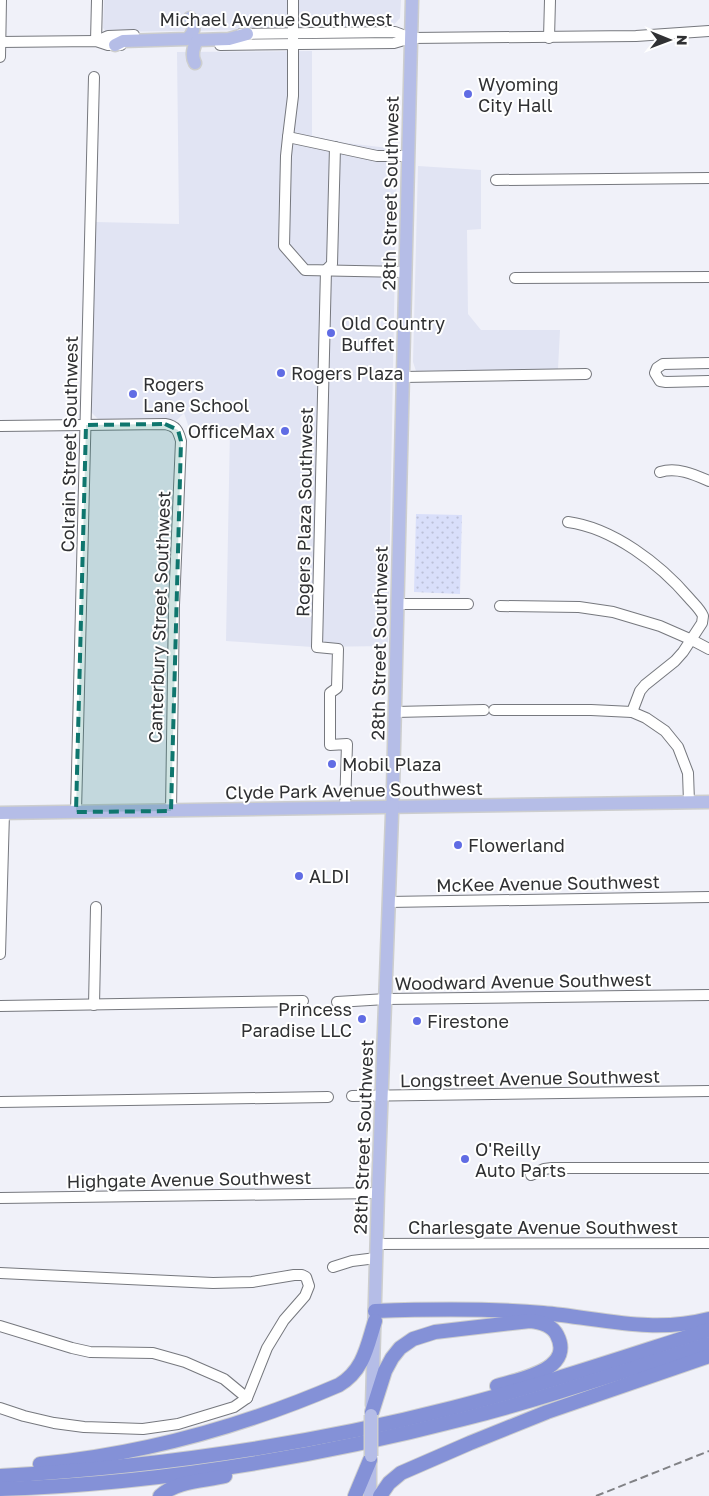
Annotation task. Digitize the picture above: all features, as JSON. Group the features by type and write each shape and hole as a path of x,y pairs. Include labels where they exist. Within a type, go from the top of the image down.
{"highway":[{"path":"0,1467 50,1464 169,1443 225,1428 295,1403 339,1385 354,1373 363,1358 375,1316 493,1310 545,1313 626,1324 656,1326 681,1325 709,1319"},
{"path":"372,1413 392,1358 406,1343 420,1336 434,1332 530,1321 546,1324 556,1333 559,1341 559,1354 555,1362 544,1370 413,1417"},
{"path":"0,1476 119,1467 300,1442 413,1417 509,1392 709,1330"},
{"path":"0,1490 140,1479 288,1457 384,1438 492,1411 709,1344"},
{"path":"380,1496 389,1483 401,1473 461,1446 547,1412 709,1356"},
{"path":"160,1496 167,1490 178,1486 235,1474 288,1457"},
{"path":"355,1496 371,1458"}],"main road":[{"name":"28th Street Southwest","path":"370,1496 376,1244 395,712 412,0"},
{"path":"114,45 124,41 226,39 247,34"},
{"name":"Clyde Park Avenue Southwest","path":"2,813 709,802"}],"street":[{"path":"0,57 1,0"},
{"path":"96,41 97,0"},
{"path":"293,0 293,96 286,156 284,246 305,270 405,272"},
{"path":"549,38 550,0"},
{"name":"Michael Avenue Southwest","path":"96,41 108,36 193,40 293,39 394,32 411,38 549,38 709,32"},
{"name":"Michael Avenue Southwest","path":"247,34 293,39"},
{"name":"Michael Avenue Southwest","path":"0,42 96,41 114,45"},
{"name":"Colrain Street Southwest","path":"76,812 94,77"},
{"path":"288,137 377,156 408,156"},
{"name":"Rogers Plaza Southwest","path":"335,147 332,264 326,270 317,648 338,649 337,688 330,693 330,745 347,744 345,808"},
{"path":"496,180 709,178"},
{"path":"515,278 709,277"},
{"path":"709,363 663,364 657,368 655,373 660,381 666,382 709,381"},
{"path":"403,377 586,374"},
{"name":"Canterbury Street Southwest","path":"86,425 164,424 174,426 178,430 181,441 174,605 171,811"},
{"path":"0,426 86,425"},
{"path":"660,472 676,470 709,481"},
{"path":"568,522 585,524 620,541 648,560 673,581 703,616 703,622 692,640 675,661 645,685 636,698 632,712"},
{"path":"397,604 468,604"},
{"path":"500,606 579,607 613,612 660,626 709,649"},
{"path":"395,712 489,710 632,712 652,721 665,731 678,747 688,773 689,802"},
{"path":"0,954 2,813"},
{"name":"McKee Avenue Southwest","path":"388,902 709,897"},
{"path":"94,1005 96,907"},
{"name":"Woodward Avenue Southwest","path":"338,1002 386,999 709,995"},
{"path":"0,1006 303,1001"},
{"name":"Longstreet Avenue Southwest","path":"352,1096 709,1091"},
{"path":"0,1102 328,1097"},
{"path":"531,1175 544,1169 552,1168 709,1168"},
{"name":"Highgate Avenue Southwest","path":"0,1198 378,1193"},
{"name":"Charlesgate Avenue Southwest","path":"376,1244 709,1243"},
{"path":"333,1267 352,1261 376,1258"},
{"path":"0,1273 213,1283 252,1282 302,1275 306,1277 309,1286 305,1296 284,1320 267,1348 248,1398 234,1407 178,1424 143,1429 84,1427 54,1423 0,1408"},
{"path":"0,1326 90,1352 153,1354 186,1362 224,1380 248,1398"}],"highlighted area":[{"path":"165,424 178,430 181,441 171,811 76,812 86,425"}],"shaded area":[{"path":"104,0 401,0 400,18 391,28 106,32 103,28"},
{"path":"312,51 312,136 346,143 397,149 388,646 312,647 226,641 230,429 189,428 184,413 176,421 100,421 91,412 96,222 179,224 177,52"},
{"path":"418,166 481,170 481,229 467,230 468,314 481,330 560,330 558,369 416,371 413,362"},
{"path":"416,514 462,515 460,594 414,592"}],"railway":[{"path":"596,1496 709,1451"}],"place":[{"name":"Wyoming City Hall","path":"468,94"},
{"name":"Old Country Buffet","path":"331,333"},
{"name":"Rogers Plaza","path":"281,373"},
{"name":"Rogers Lane School","path":"133,394"},
{"name":"OfficeMax","path":"285,431"},
{"name":"Mobil Plaza","path":"332,764"},
{"name":"Flowerland","path":"458,845"},
{"name":"ALDI","path":"299,876"},
{"name":"Princess Paradise LLC","path":"362,1019"},
{"name":"Firestone","path":"417,1021"},
{"name":"O'Reilly Auto Parts","path":"465,1159"}]}
